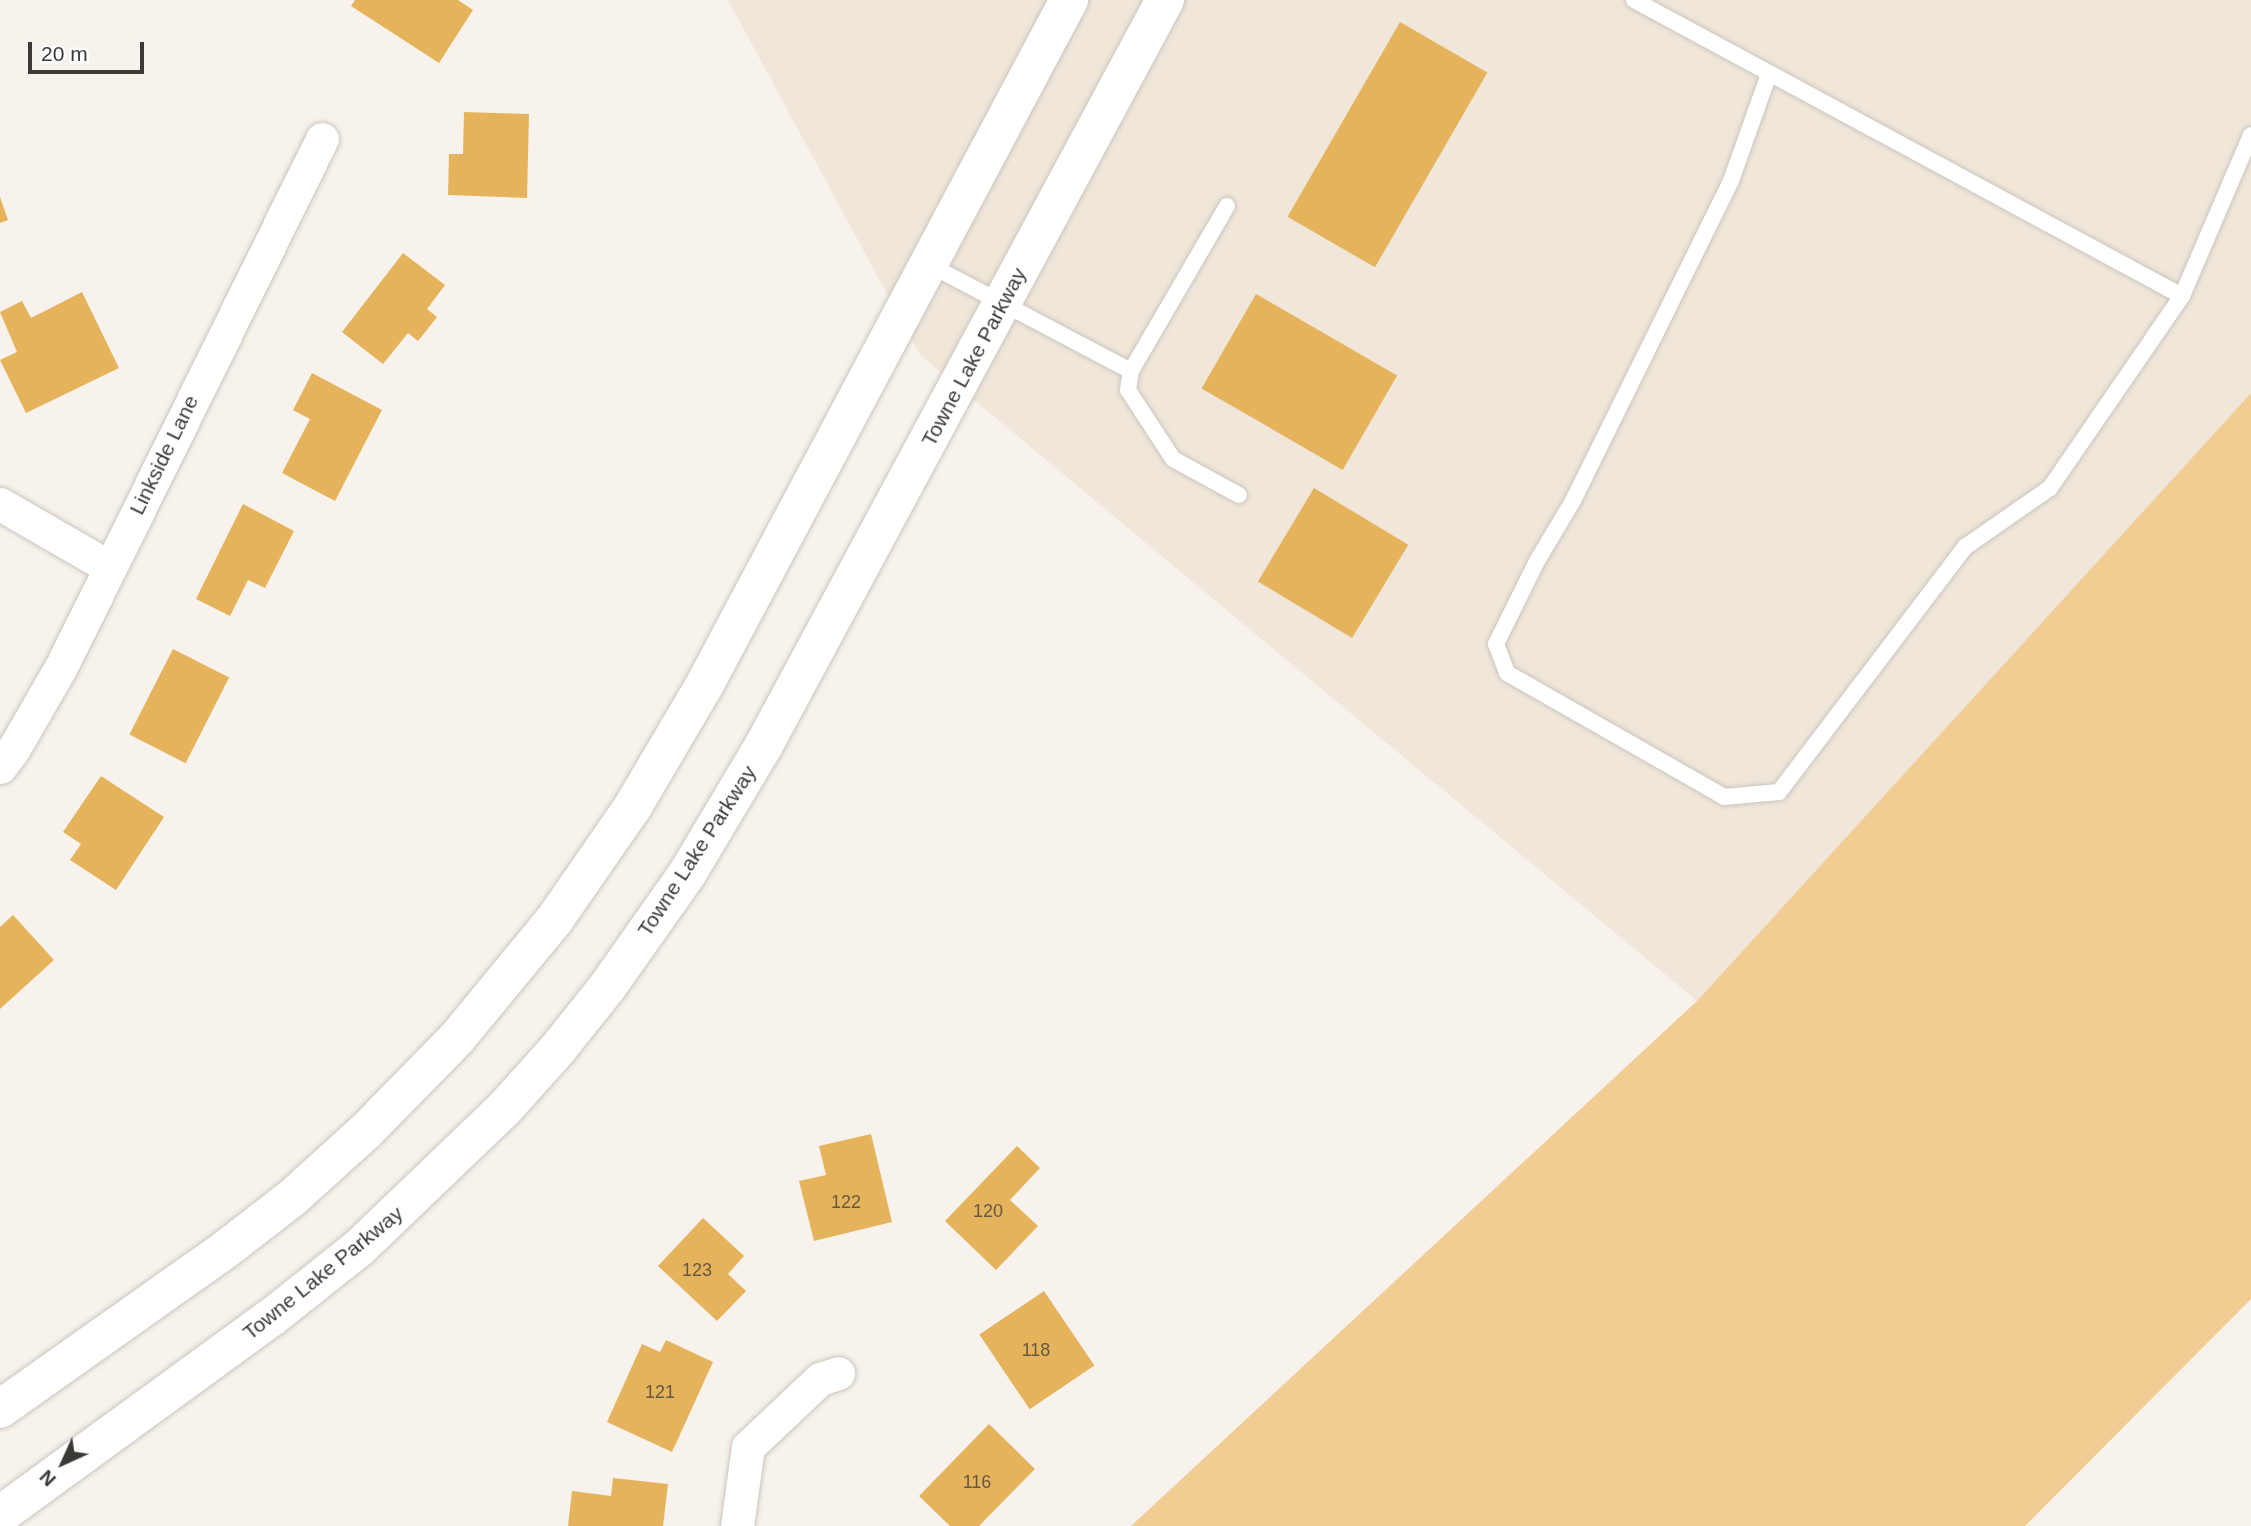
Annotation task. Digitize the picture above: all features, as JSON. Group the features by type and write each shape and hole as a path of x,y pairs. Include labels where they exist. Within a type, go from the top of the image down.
{"main road":[{"path":"0,1409 226,1249 301,1189 366,1131 457,1038 555,919 632,808 705,684 1069,0"},
{"name":"Towne Lake Parkway","path":"0,1515 272,1317 360,1247 504,1109 557,1050 608,986 701,851 777,720 1165,0"}],"street":[{"name":"Linkside Lane","path":"0,768 61,667 322,139"},
{"path":"0,504 109,567"},
{"path":"737,1526 748,1447 820,1379 838,1373"}],"lane":[{"path":"1634,0 2182,296"},
{"path":"1769,74 1731,181 1574,499 1537,561 1496,645 1507,673 1724,797 1779,792 1965,547 2049,488 2182,296 2251,135"},
{"path":"1227,206 1131,371 1128,390 1131,399 1165,451 1182,465 1239,495"},
{"path":"928,264 1131,371"}],"shaded area":[{"path":"728,0 2251,0 2251,393 1697,1001 920,355"},
{"path":"2251,393 2251,1299 2025,1526 1131,1526 1697,1001"}],"building":[{"path":"355,0 458,0 473,10 439,63 351,6"},
{"path":"1400,22 1487,72 1375,267 1288,217"},
{"path":"464,112 529,114 527,198 448,195 449,154 463,154"},
{"path":"0,197 8,220 0,223"},
{"path":"403,253 445,285 427,309 437,317 418,341 408,333 383,364 342,332"},
{"path":"82,292 119,368 26,413 0,360 17,352 0,312 22,301 31,318"},
{"path":"1256,294 1397,376 1343,470 1202,388"},
{"path":"312,373 382,410 335,501 282,473 310,419 293,410"},
{"path":"1314,488 1408,545 1352,638 1258,581"},
{"path":"243,504 294,531 265,588 248,580 230,616 196,599"},
{"path":"173,649 229,678 186,763 129,735"},
{"path":"101,776 164,817 116,890 70,860 81,844 63,832"},
{"path":"13,915 54,960 0,1009 0,927"},
{"path":"871,1134 892,1222 814,1241 799,1181 826,1175 819,1146"},
{"path":"1017,1146 1040,1168 1010,1200 1038,1226 996,1270 945,1221"},
{"path":"703,1218 744,1256 728,1274 746,1291 717,1321 658,1266"},
{"path":"1044,1291 1094,1366 1030,1409 979,1335"},
{"path":"666,1340 713,1362 672,1452 607,1422 642,1344 660,1352"},
{"path":"989,1424 1035,1469 979,1526 950,1526 919,1496"},
{"path":"613,1478 668,1484 663,1526 568,1526 572,1491 611,1496"}]}
